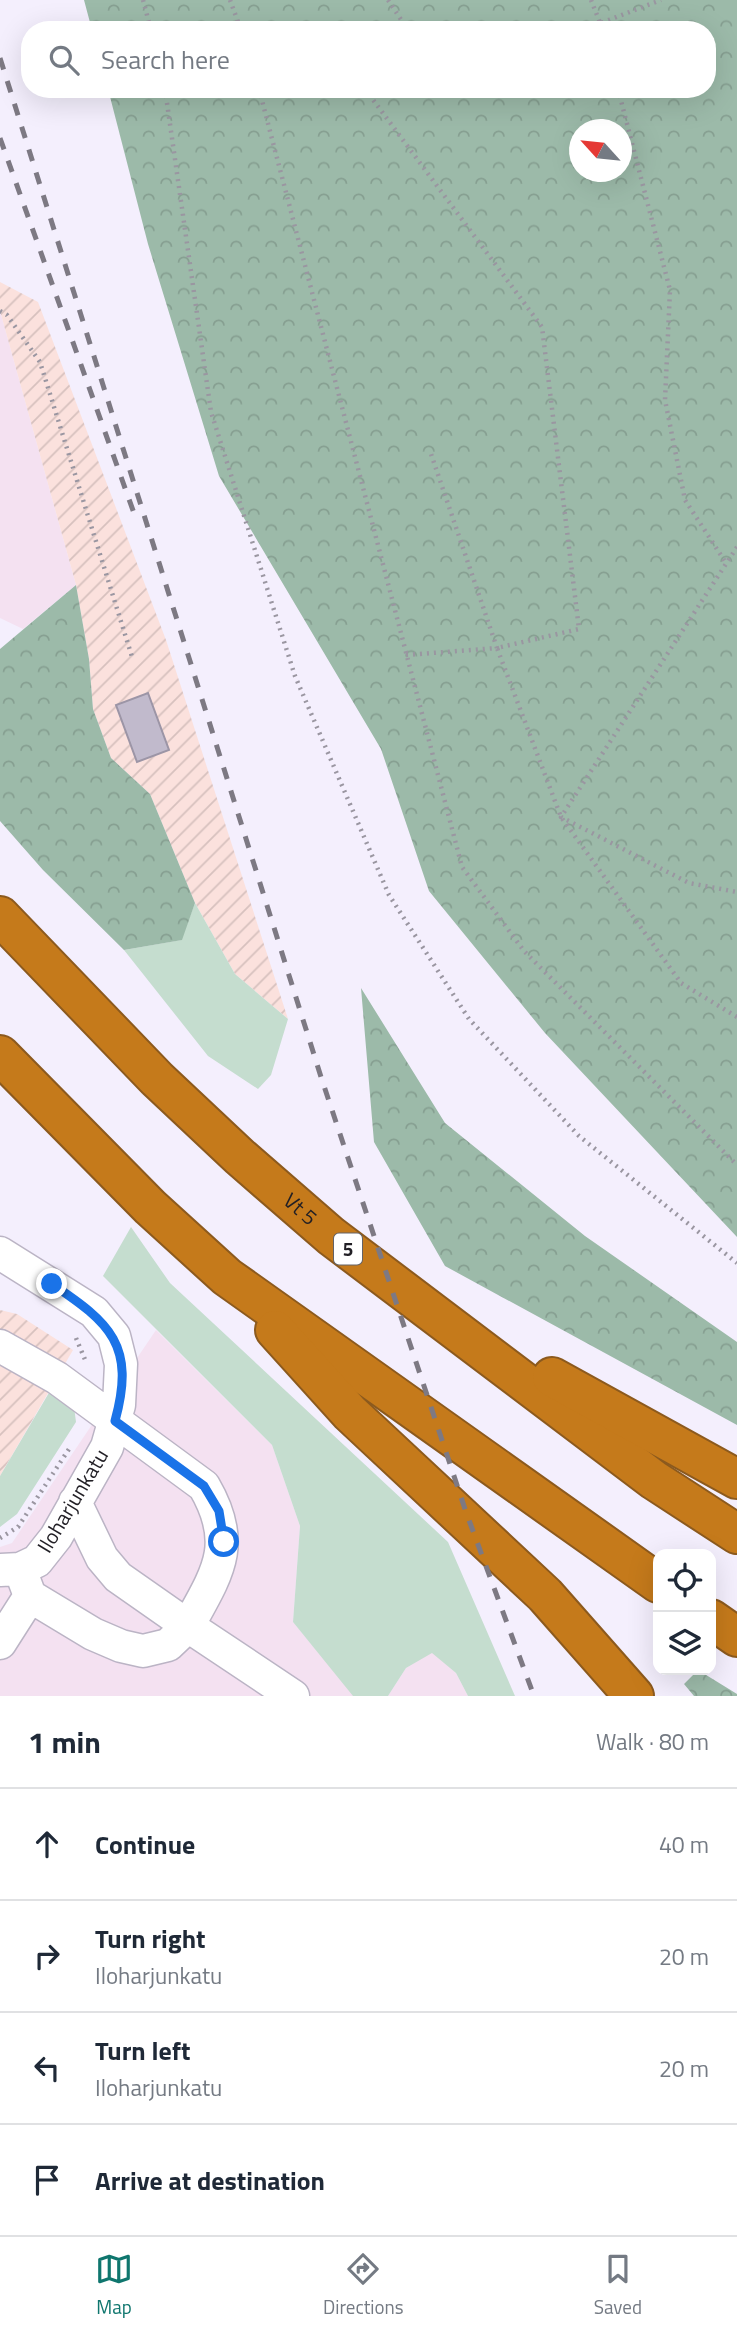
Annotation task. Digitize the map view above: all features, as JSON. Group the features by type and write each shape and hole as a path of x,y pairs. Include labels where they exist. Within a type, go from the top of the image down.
{"highway":[{"name":"Vt 5","path":"0,916 157,1079 240,1157 331,1236 654,1480 737,1534"},
{"path":"0,1055 131,1188 227,1277 349,1413 545,1595 634,1696"},
{"path":"331,1236 566,1386 737,1479"},
{"path":"227,1277 653,1579"},
{"path":"716,1622 737,1637"}],"street":[{"name":"Iloharjunkatu","path":"0,1253 94,1312 114,1336 121,1364 119,1405 107,1447 56,1537 37,1561 17,1579"},
{"path":"0,1346 57,1378 204,1486 219,1511 224,1542 214,1581 188,1626 168,1646 144,1651 93,1634 17,1579 0,1643"},
{"path":"75,1502 102,1558 118,1577 293,1696"}],"path":[{"path":"142,0 148,21"},
{"path":"230,0 238,21"},
{"path":"388,0 402,21"},
{"path":"591,0 600,21"},
{"path":"606,21 662,0"},
{"path":"166,98 211,412 295,676 388,895 469,1020 579,1136 737,1263"},
{"path":"261,98 462,867 524,951 737,1165"},
{"path":"372,98 542,327 579,629 496,648 406,655"},
{"path":"620,98 670,290 665,400 685,500 726,563"},
{"path":"0,311 7,315 40,362 133,660"},
{"path":"430,451 496,648 561,817 681,983 737,1017"},
{"path":"561,817 737,547"},
{"path":"561,817 689,883 737,892"}],"shaded area":[{"path":"0,282 38,302 166,640 288,1019 235,974 195,903 150,794 111,758 93,709 89,659 76,585 0,311"},
{"path":"0,311 76,585 23,629 0,618"},
{"path":"0,1310 17,1314 73,1350 0,1476"},
{"path":"156,1330 272,1445 300,1526 293,1622 354,1696 0,1696 0,1547 12,1543"},
{"path":"432,1652 456,1673 468,1696 388,1696 406,1668"}],"green space":[{"path":"84,0 737,0 737,1237 545,1033 429,891 381,749 219,476 148,244 110,98 716,98 716,21 90,21"},
{"path":"76,585 89,659 93,709 111,758 150,794 195,903 182,940 124,950 43,870 0,821 0,649"},
{"path":"195,903 235,974 288,1019 271,1075 258,1089 208,1056 124,950 181,940"},
{"path":"361,988 445,1123 585,1236 737,1342 737,1425 445,1266 374,1142"},
{"path":"131,1227 170,1283 448,1542 515,1696 468,1696 456,1673 432,1653 406,1668 388,1696 353,1696 293,1622 300,1526 272,1445 103,1276"},
{"path":"50,1391 74,1407 76,1422 17,1514 0,1527 0,1476"},
{"path":"693,1675 706,1675 737,1696 694,1696 684,1684"}],"building":[{"path":"148,693 169,750 137,762 116,705"}],"railway":[{"path":"0,58 322,1080 466,1512 534,1696"},
{"path":"0,138 135,516"}],"route":[{"path":"52,1284 94,1312 114,1336 121,1364 119,1405 115,1421 204,1486 219,1511 224,1542"}]}
